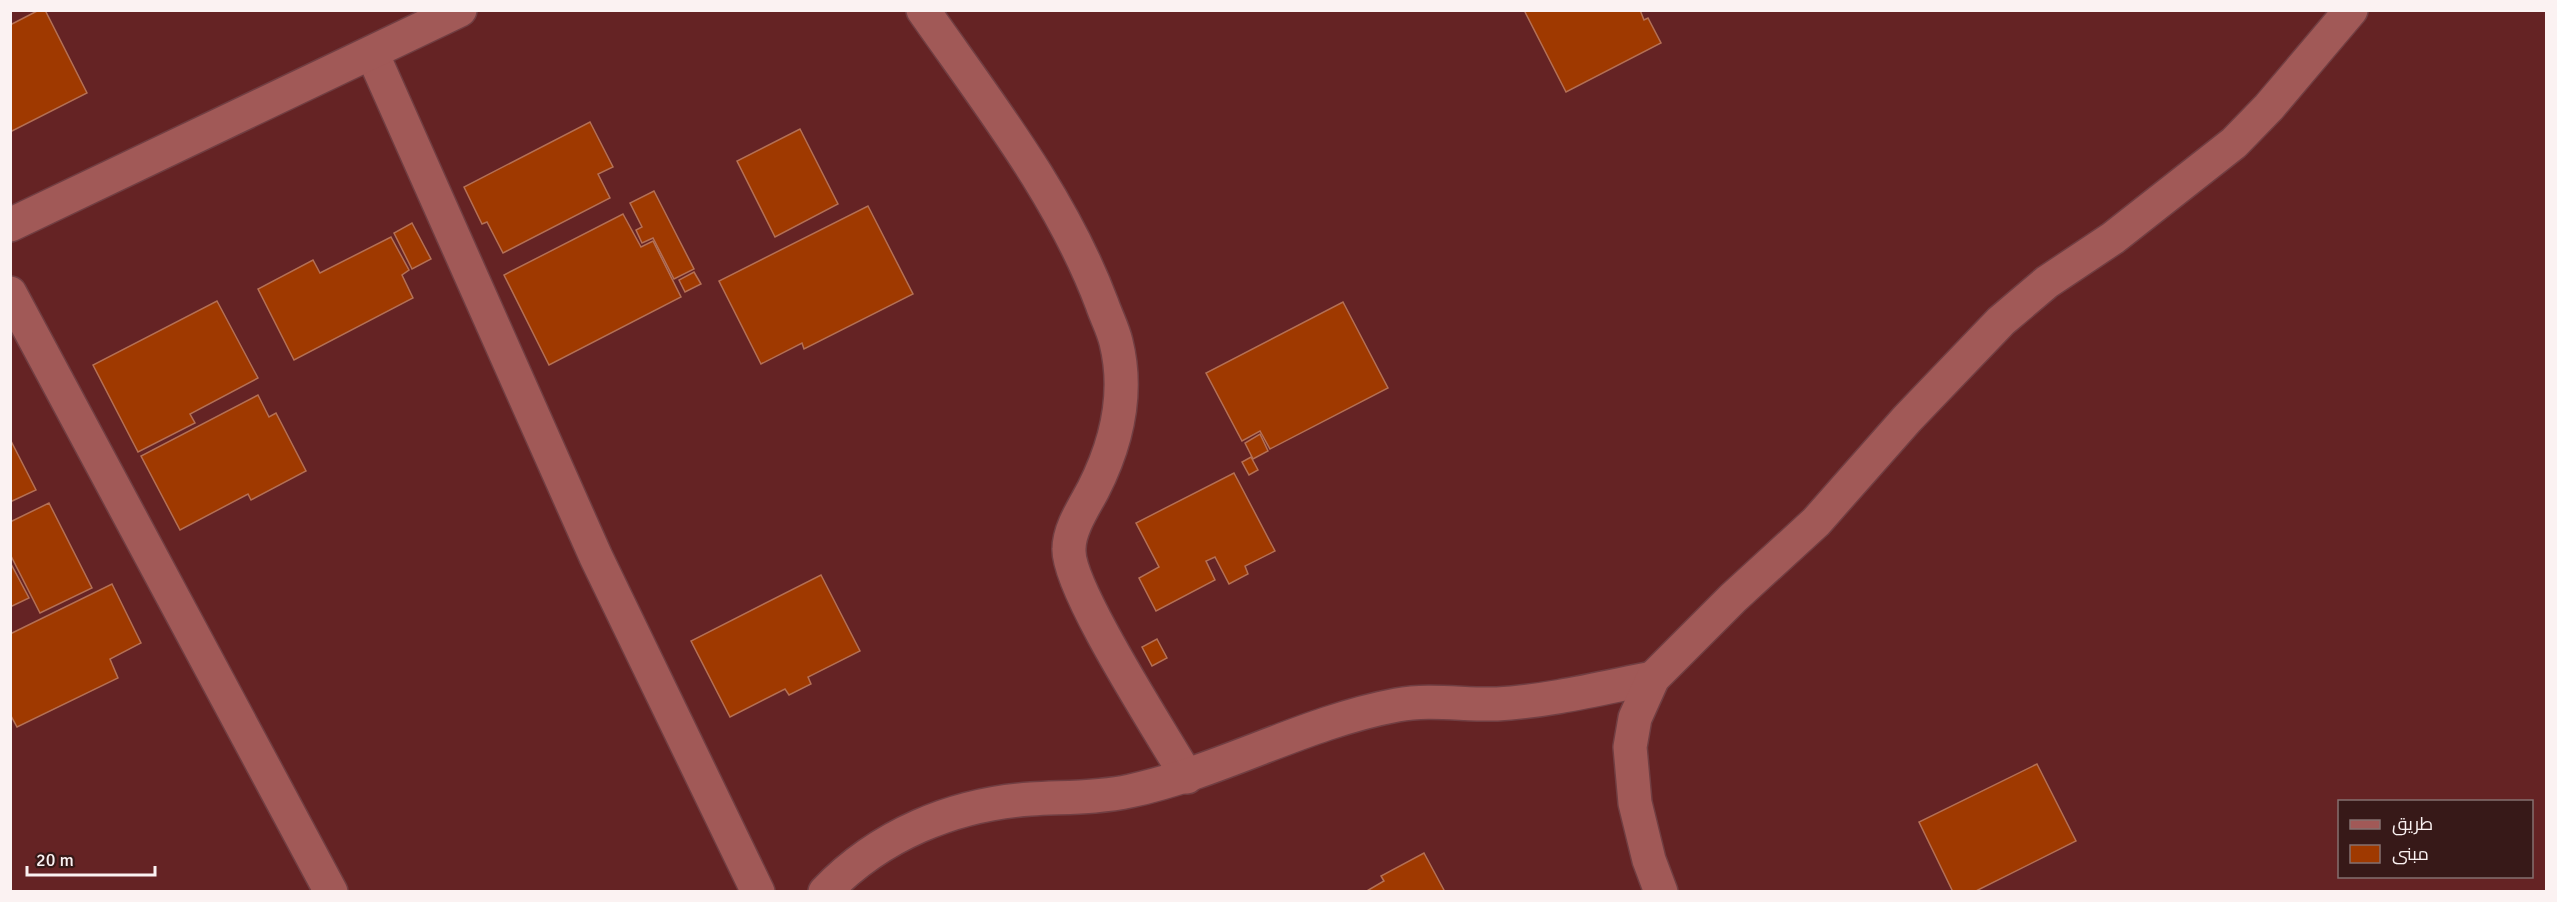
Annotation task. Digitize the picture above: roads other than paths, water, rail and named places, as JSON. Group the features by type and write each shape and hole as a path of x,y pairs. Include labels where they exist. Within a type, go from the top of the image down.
{"street":[{"path":"10,225 460,10"},
{"path":"923,10 1059,212 1092,277 1116,342 1122,395 1115,440 1077,521 1069,549 1076,576 1089,608 1187,777"},
{"path":"1661,891 1649,860 1635,803 1630,747 1635,718 1653,678 1733,598 1816,522 1907,419 2001,321 2047,282 2113,238 2234,143 2269,106 2351,10"},
{"path":"372,53 587,537 758,891"},
{"path":"10,293 331,891"},
{"path":"825,891 858,861 890,841 926,823 974,807 1029,799 1128,792 1187,777 1312,729 1400,705 1497,704 1549,699 1653,678"}]}
